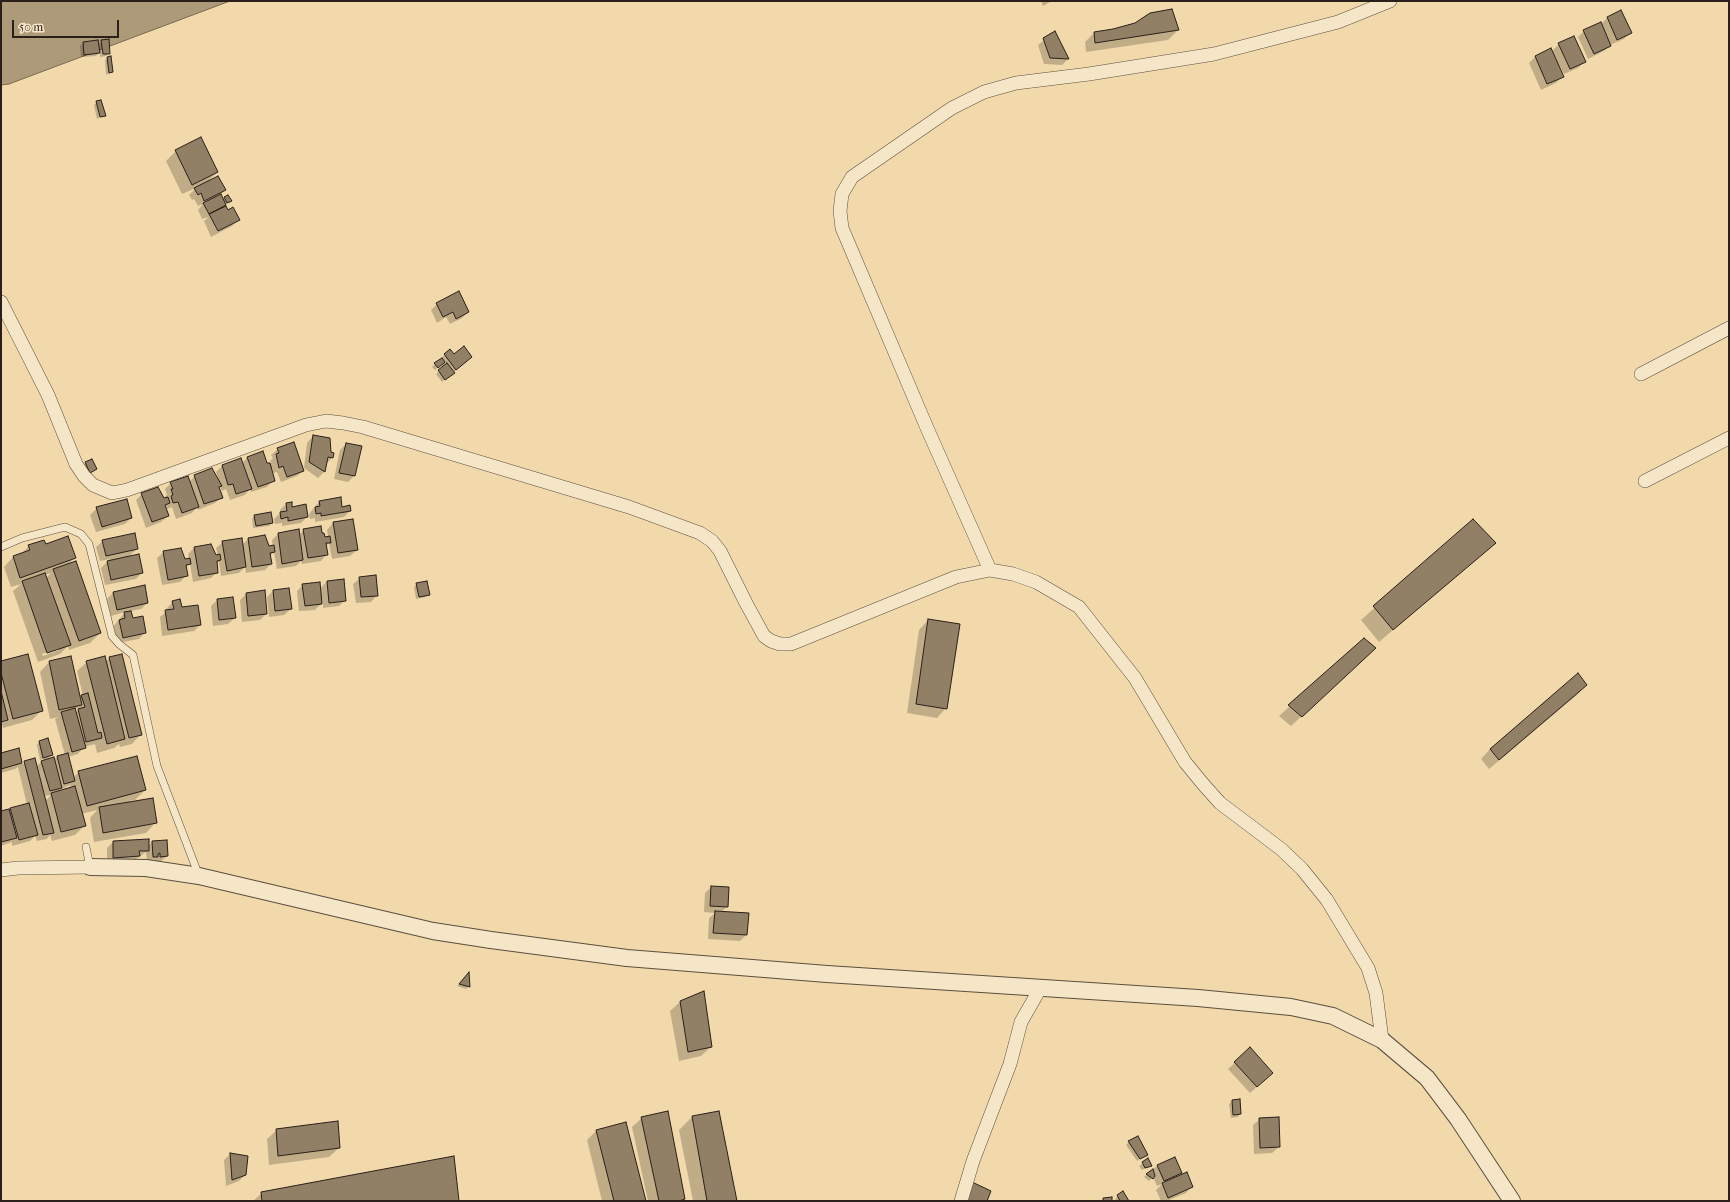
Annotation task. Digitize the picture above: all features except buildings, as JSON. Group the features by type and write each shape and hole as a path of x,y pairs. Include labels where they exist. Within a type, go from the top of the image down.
{"street":[{"path":"990,570 842,228 840,211 842,194 852,177 952,108 984,92 1016,83 1088,74 1214,54 1338,22 1390,1"},
{"path":"1,302 48,395 76,464 84,476 94,485 112,493 127,490 306,425 326,421 363,427 629,507 700,533 712,541 720,551 764,636 780,644 791,644 956,577 990,570 1013,574 1036,582 1078,607 1135,678 1185,762 1203,784 1220,803 1281,849 1302,869 1327,900 1368,968 1376,993 1382,1040"},
{"path":"1641,374 1729,328"},
{"path":"1645,481 1729,438"},
{"path":"1,870 18,868 90,867 146,868 199,876 433,931 627,958 827,974 1041,987 1291,1007 1333,1016 1382,1040 1427,1078 1458,1119 1512,1201"},
{"path":"962,1201 973,1161 1010,1064 1021,1022 1041,987"}],"lane":[{"path":"1,547 22,538 64,527 81,534 89,544 112,636 118,644 133,655 157,766 199,876"},
{"path":"86,846 90,867"}],"shaded area":[{"path":"1,1 230,1 9,84 1,85"}]}
